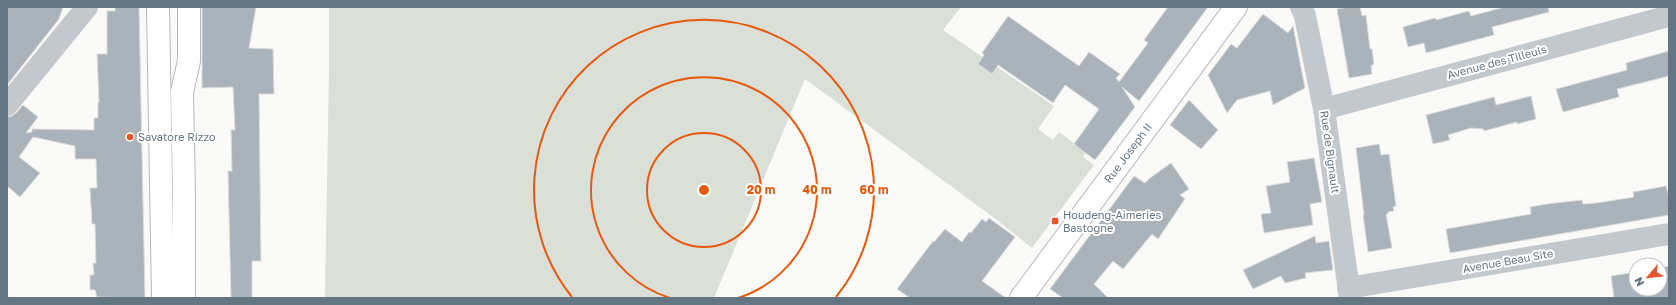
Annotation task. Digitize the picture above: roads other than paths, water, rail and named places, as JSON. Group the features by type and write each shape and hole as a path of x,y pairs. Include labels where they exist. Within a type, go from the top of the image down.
{"main road":[{"path":"158,7 163,298"},
{"path":"184,298 182,92 189,61 189,7"},
{"name":"Rue Joseph II","path":"1020,298 1236,7"}],"street":[{"path":"7,105 87,7"},
{"name":"Rue de Bignault","path":"1301,7 1305,16 1324,109 1349,293"},
{"name":"Avenue des Tilleuls","path":"1324,109 1669,16"},
{"name":"Avenue Beau Site","path":"1349,293 1669,234"}],"place":[{"name":"Savatore Rizzo","path":"130,137"},
{"name":"Houdeng-Aimeries Bastogne","path":"1055,221"}]}
